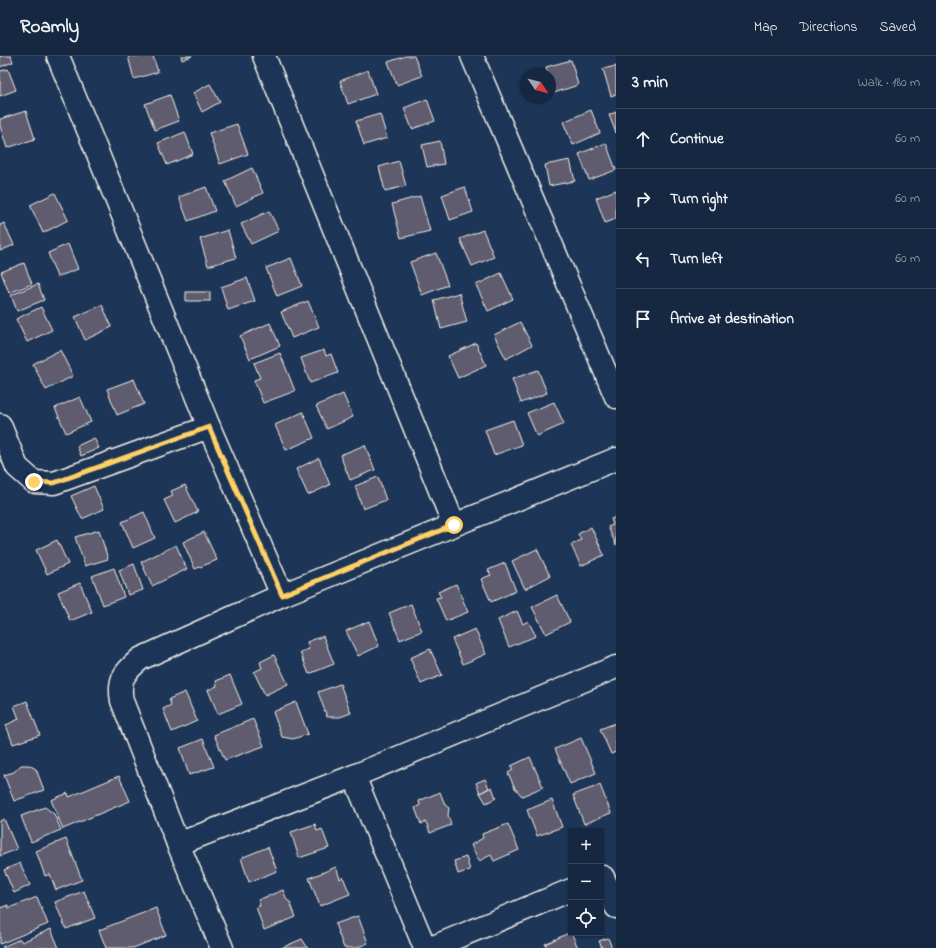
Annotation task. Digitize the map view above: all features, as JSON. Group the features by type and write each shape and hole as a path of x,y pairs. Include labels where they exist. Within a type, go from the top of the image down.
{"street":[{"path":"58,56 209,427 282,595"},
{"path":"264,56 454,525"},
{"path":"479,58 616,397"},
{"path":"0,425 17,467 34,482 54,483 209,427"},
{"path":"222,948 178,844 122,701 120,689 122,678 130,668 140,659 282,595 616,458"},
{"path":"178,844 354,776 616,667"},
{"path":"354,776 425,948"},
{"path":"607,875 616,907"},
{"path":"432,948 568,891"}],"building":[{"path":"0,56 11,56 13,62 0,67"},
{"path":"128,56 153,56 158,72 134,79"},
{"path":"181,56 192,56 182,60"},
{"path":"406,56 414,56 422,76 397,85 388,62"},
{"path":"571,60 578,85 556,92 556,68 546,67"},
{"path":"616,66 616,94 611,96 603,69"},
{"path":"8,69 16,90 0,96 0,71"},
{"path":"368,70 376,94 348,104 340,81"},
{"path":"210,84 220,102 202,112 193,93"},
{"path":"170,95 179,121 155,130 145,104"},
{"path":"427,99 435,121 412,129 404,108"},
{"path":"591,110 600,133 573,145 563,122"},
{"path":"26,111 35,139 7,148 0,126 0,119"},
{"path":"616,112 616,133 609,115"},
{"path":"380,114 387,138 364,145 356,121"},
{"path":"237,124 248,154 220,164 209,133"},
{"path":"185,132 193,154 167,165 158,143"},
{"path":"440,141 444,164 427,167 422,145"},
{"path":"606,143 616,170 589,180 579,154"},
{"path":"570,160 575,181 549,186 545,165"},
{"path":"399,161 406,186 385,191 379,167"},
{"path":"252,168 263,193 236,206 225,181"},
{"path":"206,187 215,211 188,221 179,197"},
{"path":"465,187 473,212 450,220 442,195"},
{"path":"616,190 616,219 605,223 596,198"},
{"path":"55,193 68,220 43,233 30,205"},
{"path":"420,196 430,231 401,238 392,204"},
{"path":"269,211 279,231 251,244 241,224"},
{"path":"4,223 14,245 0,251 0,225"},
{"path":"228,230 236,258 208,266 200,239"},
{"path":"483,230 494,257 472,266 460,239"},
{"path":"68,244 78,269 57,277 48,253"},
{"path":"436,253 448,285 422,295 410,262"},
{"path":"291,258 302,286 277,296 266,268"},
{"path":"24,263 32,284 9,293 1,272"},
{"path":"501,273 513,299 488,311 476,285"},
{"path":"247,278 255,301 228,310 221,287"},
{"path":"38,284 44,300 17,311 11,295"},
{"path":"186,292 210,292 210,301 186,301"},
{"path":"459,293 467,322 441,329 434,300"},
{"path":"308,301 319,327 292,338 281,312"},
{"path":"102,305 112,327 85,340 75,317"},
{"path":"41,307 52,330 27,342 16,319"},
{"path":"520,322 532,345 506,359 494,335"},
{"path":"270,323 280,346 250,359 240,336"},
{"path":"476,343 486,365 458,378 448,356"},
{"path":"60,350 73,376 46,390 33,364"},
{"path":"324,350 326,356 331,354 338,373 310,383 301,358"},
{"path":"280,353 295,391 263,403 254,380 260,378 254,363"},
{"path":"538,370 547,393 521,403 512,379"},
{"path":"134,379 144,404 117,415 107,389"},
{"path":"343,394 353,417 327,429 316,406"},
{"path":"80,397 91,422 66,433 55,408"},
{"path":"554,402 564,424 537,436 527,413"},
{"path":"303,412 314,438 286,450 275,425"},
{"path":"513,420 522,445 494,455 485,430"},
{"path":"94,438 99,448 81,456 77,446"},
{"path":"365,445 375,470 350,480 340,455"},
{"path":"319,458 330,485 308,495 296,469"},
{"path":"378,477 386,500 363,509 355,486"},
{"path":"185,485 198,512 175,523 164,500 173,496 171,491"},
{"path":"94,486 104,509 82,519 71,496"},
{"path":"144,512 155,538 133,548 122,522"},
{"path":"616,517 616,545 608,527 613,525 611,519"},
{"path":"591,527 604,555 581,566 571,545 581,540 578,534"},
{"path":"99,530 108,559 85,566 75,537"},
{"path":"204,532 217,560 195,569 183,542"},
{"path":"57,540 68,564 47,574 36,550"},
{"path":"176,545 187,569 152,586 141,562"},
{"path":"537,549 550,576 525,589 512,561"},
{"path":"505,563 516,591 491,602 481,579 491,575 488,570"},
{"path":"134,564 143,590 128,595 119,570"},
{"path":"114,568 124,597 103,605 92,576"},
{"path":"80,583 92,612 70,621 58,592"},
{"path":"456,584 468,612 446,621 436,598 441,597 438,592"},
{"path":"557,595 570,622 546,634 532,607"},
{"path":"411,604 422,631 400,640 389,613"},
{"path":"517,611 523,624 528,621 536,636 509,647 498,620"},
{"path":"369,621 379,646 358,656 346,631"},
{"path":"475,629 486,654 463,664 452,639"},
{"path":"323,636 334,664 309,674 300,652 309,649 307,642"},
{"path":"430,649 442,675 421,684 410,658"},
{"path":"274,655 288,684 265,695 254,672 262,668 260,662"},
{"path":"230,675 242,704 218,714 208,690 217,686 216,681"},
{"path":"340,684 351,713 340,717 327,717 318,692"},
{"path":"185,692 197,721 172,732 163,709 171,705 169,699"},
{"path":"27,701 40,735 13,744 6,725 19,719 14,706"},
{"path":"296,702 308,734 293,739 282,737 273,712"},
{"path":"253,719 264,746 225,760 214,735"},
{"path":"616,723 616,752 611,754 600,729"},
{"path":"581,738 596,773 570,784 555,749"},
{"path":"203,739 214,767 189,775 180,748"},
{"path":"530,757 543,787 522,796 515,788 508,773 513,770 511,766"},
{"path":"21,765 29,765 36,769 44,790 14,801 4,775 14,772"},
{"path":"119,776 130,801 63,829 51,800 68,793 69,797"},
{"path":"485,779 489,788 480,793 476,783"},
{"path":"600,785 611,813 584,824 573,795"},
{"path":"492,787 496,798 486,803 480,793"},
{"path":"440,792 445,805 449,808 448,815 451,825 430,833 426,822 421,824 415,808 420,805 419,801"},
{"path":"552,800 562,827 537,836 527,810"},
{"path":"45,807 54,814 61,830 31,842 21,816"},
{"path":"4,819 17,849 0,856 0,821"},
{"path":"315,824 317,831 322,829 329,848 299,858 291,832"},
{"path":"508,824 519,850 494,861 491,855 479,861 471,845 483,838 482,834"},
{"path":"66,839 82,880 56,890 50,874 45,876 36,851"},
{"path":"268,847 277,871 249,882 241,858"},
{"path":"466,857 470,870 458,874 454,861"},
{"path":"20,863 30,885 14,893 4,870"},
{"path":"336,867 340,879 343,877 350,894 320,906 309,878"},
{"path":"283,890 296,917 264,930 256,907 260,906 258,900"},
{"path":"84,891 95,918 66,929 55,902"},
{"path":"37,897 48,924 0,944 0,908 8,905 9,908"},
{"path":"156,908 166,935 133,948 106,948 99,930"},
{"path":"358,916 368,943 356,948 344,948 335,924"},
{"path":"51,929 59,948 2,947 20,939 22,942"},
{"path":"568,933 568,936 573,936 578,948 547,948 545,944"},
{"path":"608,938 612,948 602,948 599,941"},
{"path":"302,939 308,948 281,948"}],"route":[{"path":"34,482 54,483 209,427 282,595 454,525"}]}
